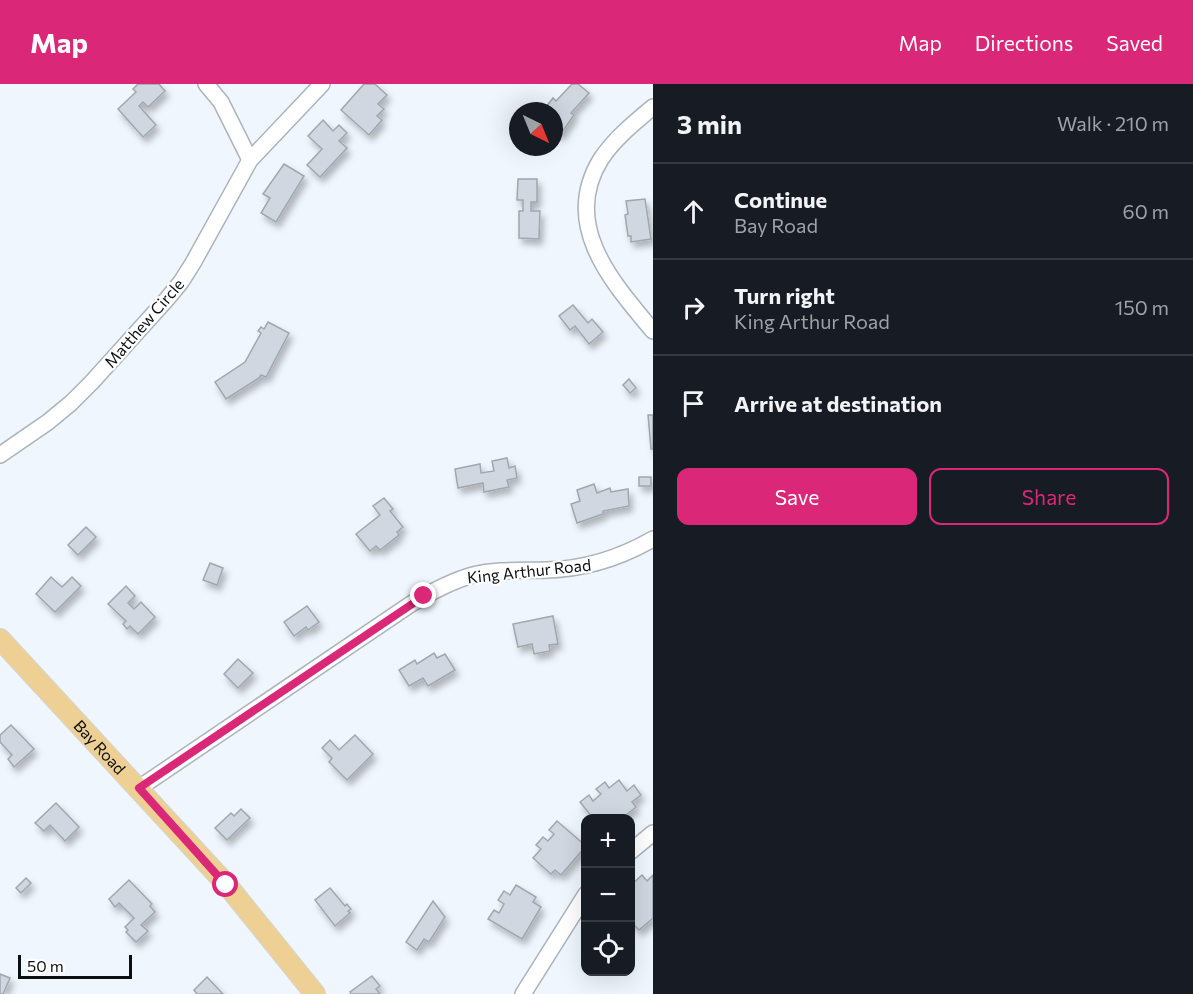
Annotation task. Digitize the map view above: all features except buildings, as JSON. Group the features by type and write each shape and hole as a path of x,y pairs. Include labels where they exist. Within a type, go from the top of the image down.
{"main road":[{"name":"Bay Road","path":"0,639 139,788 254,917 315,994"}],"street":[{"path":"206,84 221,102 250,159"},
{"name":"Matthew Circle","path":"0,455 71,403 174,290 193,263 250,159 322,84"},
{"path":"653,107 611,147 601,160 591,182 587,210 592,243 599,260 620,292 653,331"},
{"name":"King Arthur Road","path":"139,788 411,604 447,584 488,572 548,570 593,565 624,554 653,539"},
{"path":"635,848 653,834"},
{"path":"523,994 581,900"}],"route":[{"path":"226,885 139,788 424,596"}]}
